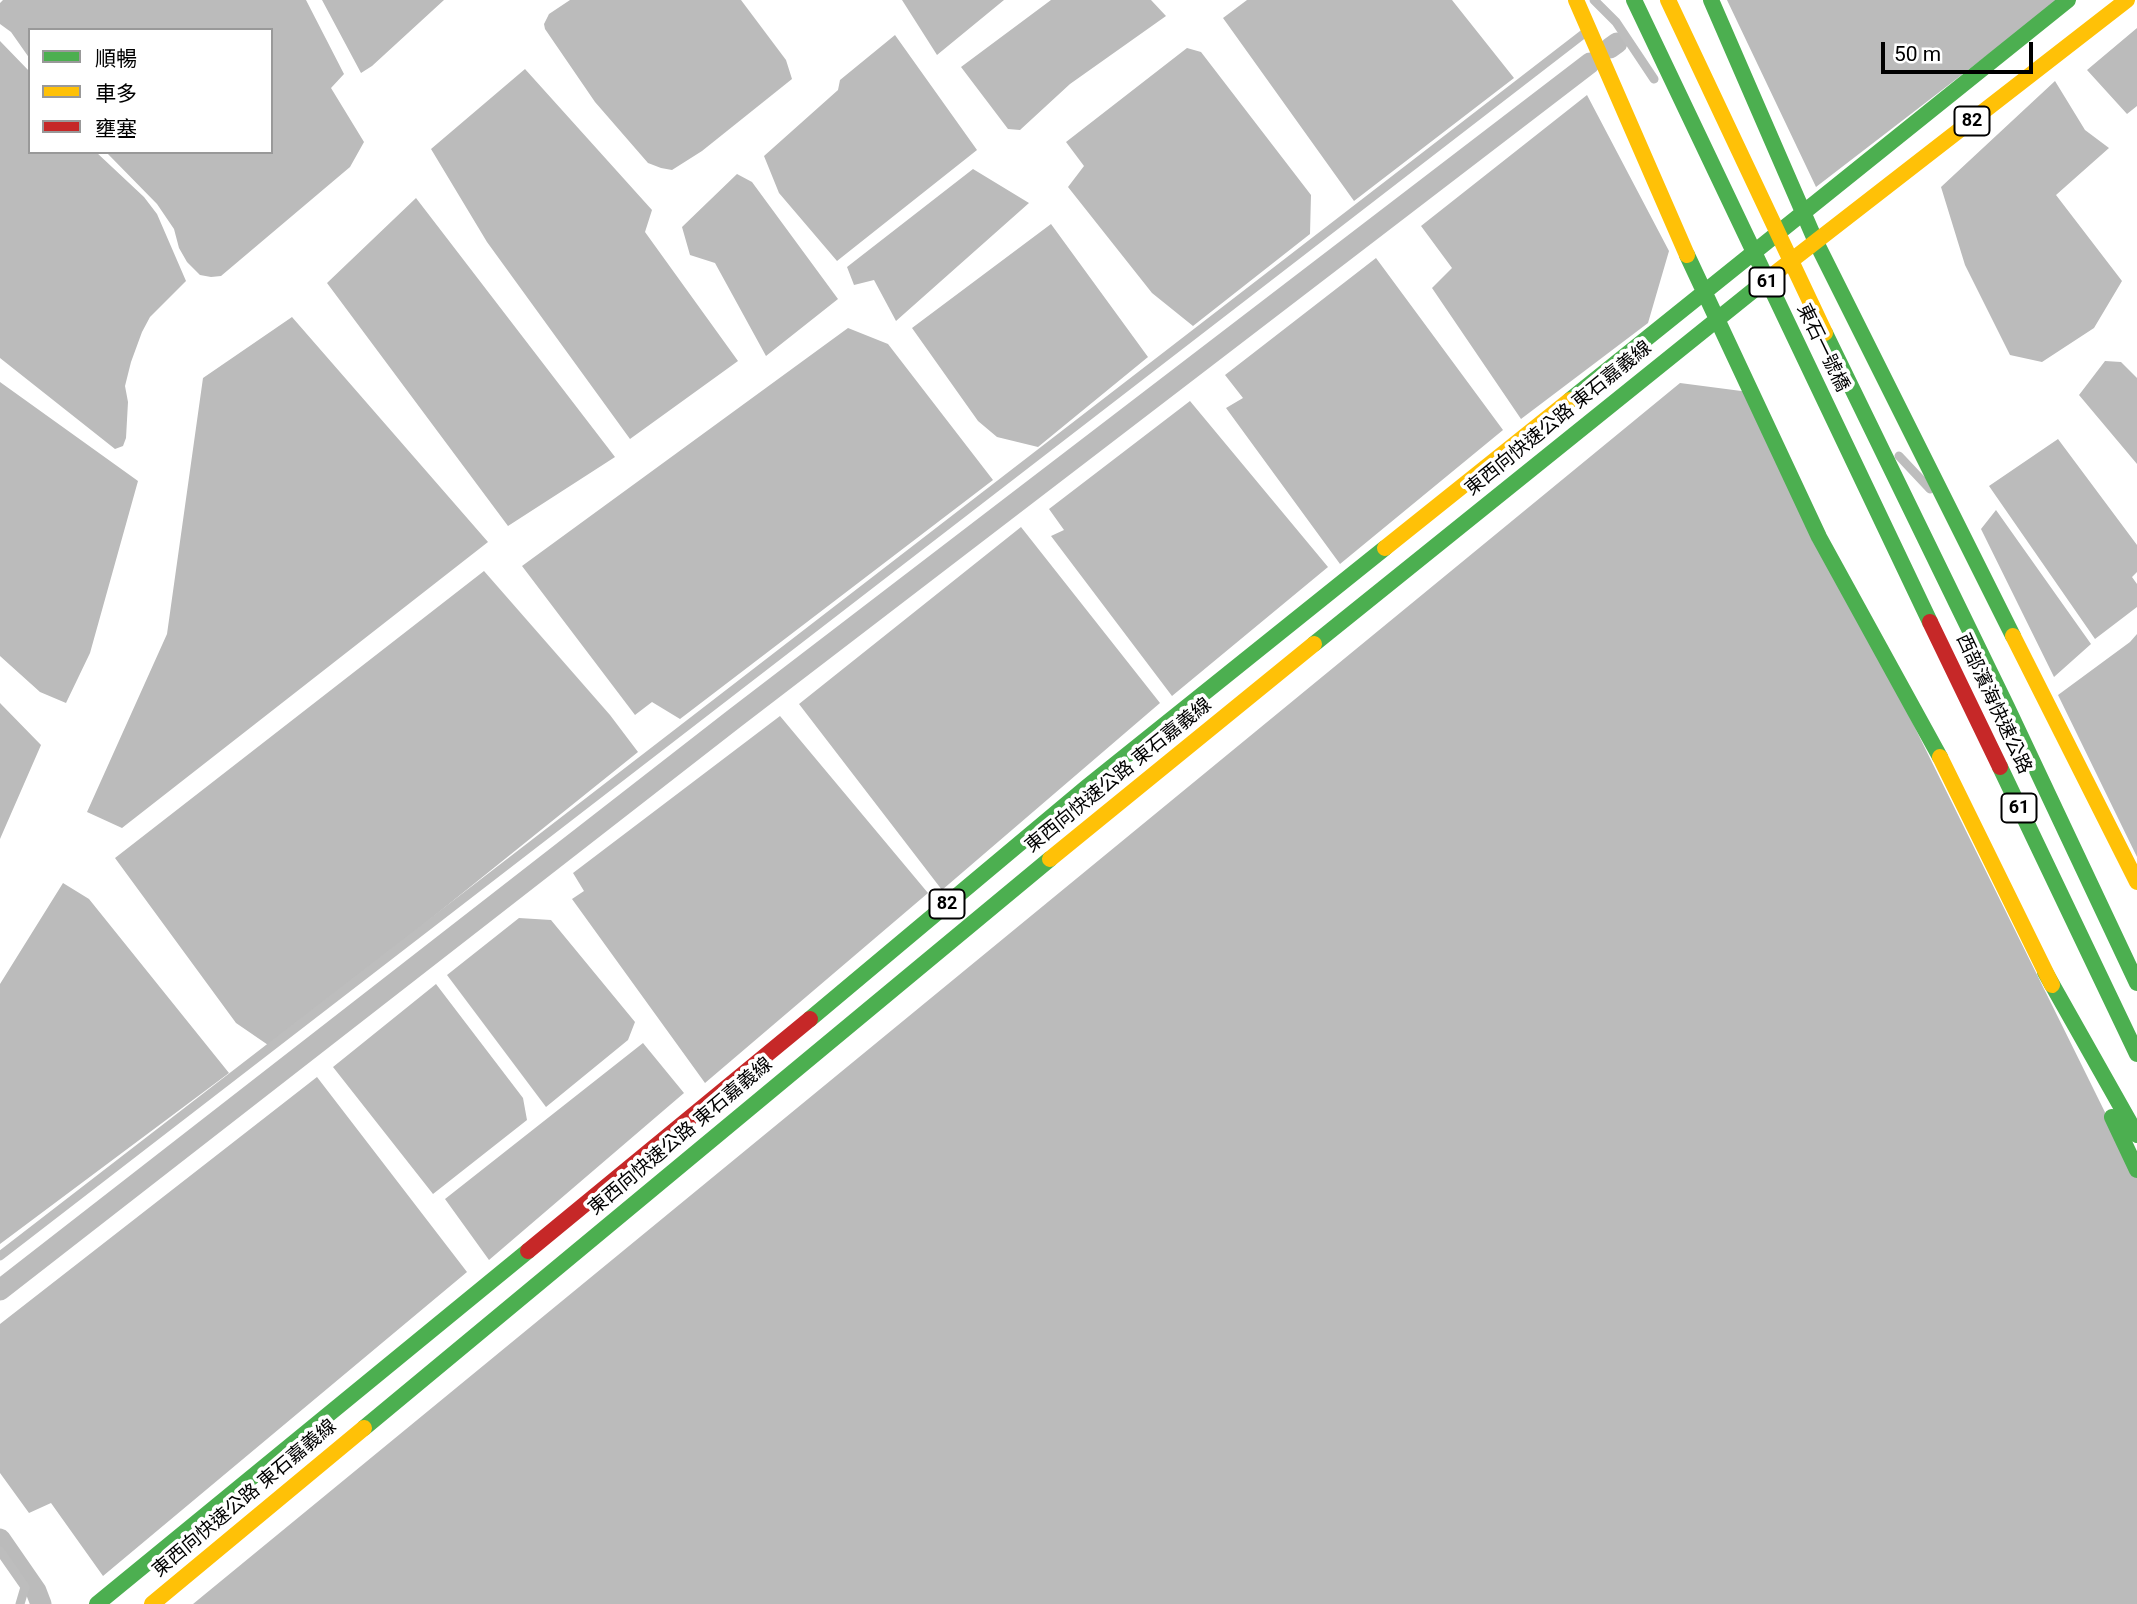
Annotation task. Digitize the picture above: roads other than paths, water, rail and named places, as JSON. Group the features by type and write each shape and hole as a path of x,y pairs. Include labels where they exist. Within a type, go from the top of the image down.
{"main road":[{"path":"1576,0 1704,292 1819,537 1931,740 2045,972 2137,1170"},
{"name":"東石一號橋","path":"1634,0 1902,562"},
{"name":"東石一號橋","path":"1668,0 1929,548"},
{"path":"1711,0 1816,242 2137,882"},
{"name":"東西向快速公路 東石嘉義線","path":"152,1604 1110,809 1717,318 1775,261 1803,212 2068,0"},
{"name":"東西向快速公路 東石嘉義線","path":"97,1604 739,1078 1087,787 1748,256 1775,261 1816,242 2127,0"},
{"name":"西部濱海快速公路","path":"1929,548 2137,983"},
{"name":"西部濱海快速公路","path":"1902,562 2137,1054"},
{"path":"2045,972 2137,1135"}],"lane":[{"path":"1594,0 1616,22 1660,86"},
{"path":"0,1256 1589,30"},
{"path":"1674,107 1748,256"},
{"path":"1812,332 1899,456 1957,519"},
{"path":"0,1551 25,1587 20,1604"}],"waterway":[{"path":"1610,48 1617,43"},
{"path":"0,1290 735,718 1590,63"},
{"path":"0,1539 36,1591 41,1604"}]}
